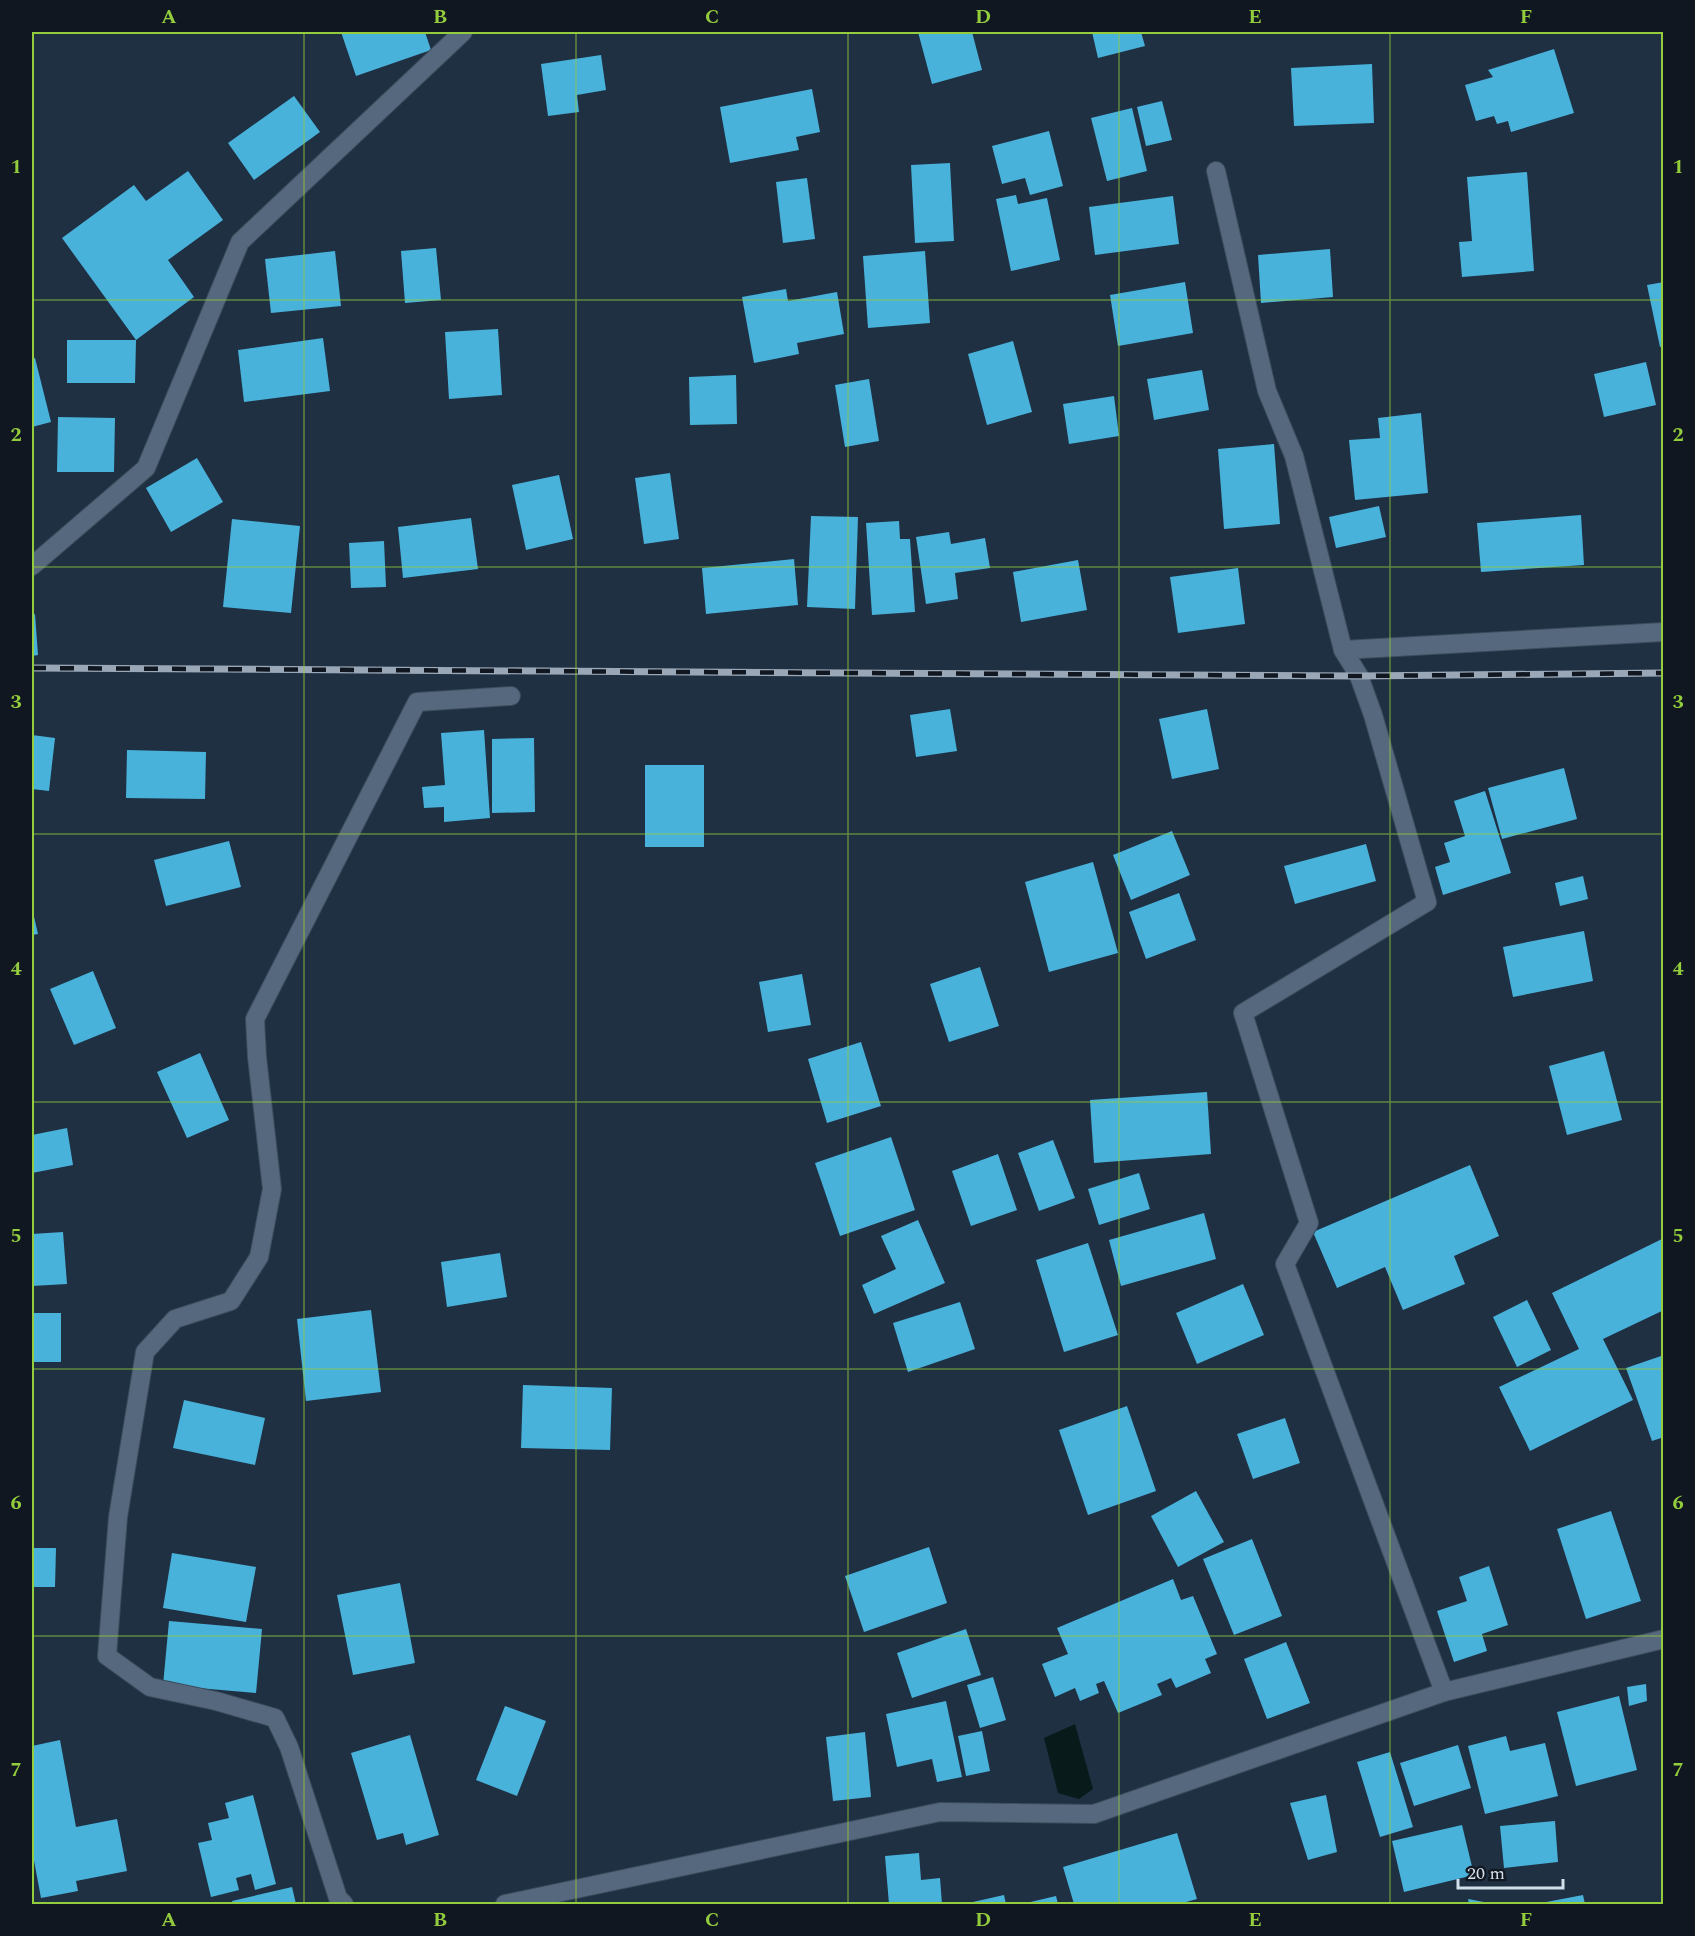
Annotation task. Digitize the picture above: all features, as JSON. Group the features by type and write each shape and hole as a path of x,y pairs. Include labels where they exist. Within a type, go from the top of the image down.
{"street":[{"path":"32,566 146,468 240,242 463,32"},
{"path":"1216,171 1267,391 1294,456 1343,650 1359,676 1373,715 1427,902 1243,1013 1309,1223 1285,1264 1444,1692"},
{"path":"1343,650 1664,632"},
{"path":"344,1905 338,1898 289,1747 275,1718 216,1701 150,1687 107,1656 118,1517 146,1352 175,1319 231,1301 259,1257 272,1188 257,1057 255,1019 417,702 511,696"},
{"path":"505,1905 940,1812 1095,1814 1444,1692 1664,1639"}],"shaded area":[{"path":"1075,1724 1093,1789 1079,1799 1058,1793 1044,1738"}],"building":[{"path":"341,32 425,32 431,50 356,76"},
{"path":"918,32 972,32 982,70 932,84"},
{"path":"1092,32 1141,32 1145,46 1098,58"},
{"path":"1554,49 1574,113 1511,132 1508,121 1497,124 1494,116 1476,121 1465,85 1493,77 1488,70"},
{"path":"601,55 606,90 577,95 579,112 548,116 541,64"},
{"path":"1372,64 1374,123 1294,126 1291,68"},
{"path":"812,89 820,132 796,137 799,150 730,163 720,107"},
{"path":"294,96 320,132 254,180 228,143"},
{"path":"1162,101 1172,140 1146,146 1137,107"},
{"path":"1132,108 1147,171 1107,181 1091,118"},
{"path":"1049,131 1063,186 1030,195 1025,178 1002,184 992,146"},
{"path":"950,163 954,241 915,243 911,165"},
{"path":"188,171 223,220 168,260 194,297 136,340 62,238 134,185 146,201"},
{"path":"1527,172 1534,271 1462,277 1459,242 1472,241 1467,177"},
{"path":"807,178 815,239 783,243 776,182"},
{"path":"1016,195 1018,204 1047,198 1060,260 1011,271 996,199"},
{"path":"1173,196 1179,244 1095,255 1089,207"},
{"path":"436,248 441,300 405,303 401,251"},
{"path":"1330,249 1333,297 1261,303 1258,255"},
{"path":"335,251 341,306 271,313 265,259"},
{"path":"925,251 930,323 868,328 863,256"},
{"path":"1185,282 1193,333 1118,346 1110,295"},
{"path":"1664,282 1664,346 1660,347 1647,285"},
{"path":"786,289 788,301 837,292 844,334 797,343 799,354 754,363 742,297"},
{"path":"498,329 502,395 449,399 445,332"},
{"path":"323,338 330,391 244,402 238,350"},
{"path":"67,340 136,340 135,383 67,383"},
{"path":"1013,341 1032,412 987,425 968,354"},
{"path":"35,358 51,422 32,427 32,359"},
{"path":"1646,362 1656,405 1604,417 1594,374"},
{"path":"1202,370 1209,410 1154,420 1147,379"},
{"path":"736,375 737,424 690,425 689,377"},
{"path":"869,379 879,441 845,447 835,385"},
{"path":"1114,396 1119,436 1069,444 1063,404"},
{"path":"1421,413 1428,493 1355,500 1349,440 1380,438 1378,418"},
{"path":"58,417 115,418 114,472 57,472"},
{"path":"1274,444 1280,524 1224,529 1218,449"},
{"path":"197,458 223,502 171,532 146,488"},
{"path":"670,473 679,539 644,544 635,478"},
{"path":"559,475 573,539 526,550 512,485"},
{"path":"1379,506 1386,537 1336,548 1329,517"},
{"path":"1581,515 1584,565 1481,572 1477,523"},
{"path":"811,516 858,517 855,609 807,607"},
{"path":"471,518 478,569 403,578 398,527"},
{"path":"232,519 300,526 291,613 223,607"},
{"path":"899,521 900,539 910,539 915,612 872,615 866,523"},
{"path":"949,532 951,544 985,538 990,568 955,573 958,599 926,604 916,537"},
{"path":"384,541 386,587 351,588 349,543"},
{"path":"794,559 798,605 706,614 702,568"},
{"path":"1078,560 1087,610 1021,622 1013,572"},
{"path":"1238,568 1245,624 1178,633 1170,577"},
{"path":"35,614 38,655 32,656 32,615"},
{"path":"950,709 957,751 916,757 910,715"},
{"path":"1207,709 1219,769 1172,779 1159,719"},
{"path":"484,730 490,818 444,822 444,807 424,808 422,787 445,785 441,733"},
{"path":"32,735 55,738 49,791 32,789"},
{"path":"534,738 535,812 492,813 492,739"},
{"path":"127,750 206,752 205,799 126,798"},
{"path":"645,765 704,765 704,847 645,847"},
{"path":"1564,768 1577,819 1502,839 1488,788"},
{"path":"1485,791 1511,873 1443,895 1435,867 1450,862 1444,843 1465,836 1454,801"},
{"path":"1172,831 1190,875 1131,900 1113,855"},
{"path":"229,841 241,887 166,906 154,860"},
{"path":"1366,844 1376,881 1295,904 1284,866"},
{"path":"1093,862 1118,953 1049,972 1025,882"},
{"path":"1583,876 1588,899 1560,906 1555,883"},
{"path":"1179,893 1196,940 1146,959 1129,912"},
{"path":"32,908 38,934 32,935"},
{"path":"1584,931 1593,981 1513,997 1503,947"},
{"path":"980,967 999,1026 949,1042 930,984"},
{"path":"93,971 116,1028 74,1045 50,989"},
{"path":"802,974 811,1025 768,1032 759,982"},
{"path":"861,1042 881,1106 827,1123 808,1059"},
{"path":"1604,1051 1622,1120 1567,1135 1549,1066"},
{"path":"200,1053 229,1120 187,1138 157,1072"},
{"path":"1207,1092 1211,1154 1094,1163 1090,1100"},
{"path":"67,1128 73,1165 32,1173 32,1135"},
{"path":"891,1137 915,1210 840,1236 815,1163"},
{"path":"1053,1140 1075,1198 1039,1211 1018,1153"},
{"path":"998,1154 1017,1210 971,1226 952,1171"},
{"path":"1470,1165 1499,1236 1454,1256 1465,1284 1403,1310 1385,1267 1337,1288 1313,1232"},
{"path":"1139,1173 1150,1209 1099,1225 1088,1189"},
{"path":"1204,1213 1216,1259 1121,1286 1109,1240"},
{"path":"918,1220 945,1283 874,1314 862,1285 896,1269 881,1236"},
{"path":"63,1232 67,1284 32,1286 32,1234"},
{"path":"1664,1238 1664,1310 1603,1339 1633,1400 1530,1451 1499,1387 1579,1349 1552,1293"},
{"path":"1088,1243 1118,1335 1064,1352 1036,1260"},
{"path":"500,1253 507,1297 447,1307 441,1262"},
{"path":"1243,1284 1264,1335 1197,1364 1176,1313"},
{"path":"1527,1300 1551,1350 1517,1367 1493,1317"},
{"path":"960,1302 975,1349 908,1372 893,1323"},
{"path":"371,1310 381,1392 306,1401 297,1319"},
{"path":"32,1313 61,1313 61,1362 32,1362"},
{"path":"1664,1355 1664,1437 1652,1441 1626,1368"},
{"path":"523,1385 612,1388 610,1450 521,1448"},
{"path":"184,1400 265,1418 255,1465 173,1448"},
{"path":"1127,1406 1156,1491 1088,1515 1059,1430"},
{"path":"1285,1418 1300,1463 1253,1479 1237,1434"},
{"path":"1196,1491 1224,1542 1178,1567 1151,1516"},
{"path":"1611,1511 1641,1601 1586,1619 1557,1529"},
{"path":"1252,1539 1282,1616 1234,1635 1203,1559"},
{"path":"929,1547 947,1603 864,1632 845,1576"},
{"path":"32,1548 56,1548 55,1587 32,1587"},
{"path":"172,1553 256,1567 246,1622 163,1608"},
{"path":"1489,1566 1508,1625 1482,1634 1487,1651 1454,1662 1437,1611 1467,1601 1459,1577"},
{"path":"1173,1579 1181,1600 1193,1596 1217,1654 1205,1659 1211,1673 1176,1688 1171,1678 1157,1684 1162,1695 1118,1713 1104,1681 1096,1684 1099,1693 1080,1701 1075,1688 1055,1697 1042,1664 1068,1654 1057,1628"},
{"path":"400,1583 415,1663 353,1675 337,1595"},
{"path":"169,1621 262,1629 256,1693 163,1685"},
{"path":"966,1629 981,1675 912,1698 897,1653"},
{"path":"1286,1642 1310,1703 1267,1719 1244,1659"},
{"path":"993,1677 1006,1720 980,1728 967,1685"},
{"path":"1646,1684 1647,1701 1629,1706 1627,1687"},
{"path":"1619,1696 1637,1770 1576,1786 1557,1712"},
{"path":"946,1701 962,1777 937,1782 932,1759 897,1767 886,1714"},
{"path":"505,1706 546,1721 517,1796 476,1780"},
{"path":"982,1731 990,1771 966,1776 958,1736"},
{"path":"865,1732 871,1797 833,1801 826,1737"},
{"path":"410,1735 439,1835 406,1845 403,1833 377,1840 351,1753"},
{"path":"1506,1736 1510,1751 1545,1743 1558,1796 1485,1814 1468,1746"},
{"path":"60,1740 76,1827 117,1819 127,1871 76,1881 78,1891 41,1898 32,1850 32,1746"},
{"path":"1458,1745 1471,1788 1414,1806 1400,1763"},
{"path":"1390,1752 1413,1827 1380,1837 1357,1762"},
{"path":"253,1795 276,1884 255,1890 251,1874 236,1878 239,1890 211,1897 198,1843 212,1840 208,1823 229,1818 225,1803"},
{"path":"1326,1795 1337,1852 1308,1860 1290,1803"},
{"path":"1555,1821 1558,1862 1504,1868 1500,1826"},
{"path":"1462,1825 1474,1875 1404,1892 1392,1841"},
{"path":"1177,1833 1197,1899 1179,1904 1074,1904 1063,1867"},
{"path":"919,1853 921,1880 940,1878 942,1904 889,1904 885,1856"},
{"path":"292,1887 296,1904 233,1904 232,1901"},
{"path":"1004,1895 1006,1904 964,1904"},
{"path":"1583,1895 1585,1904 1541,1904 1541,1903"},
{"path":"1056,1896 1058,1904 1022,1904"},
{"path":"1468,1899 1489,1903 1489,1904 1469,1904"}],"railway":[{"path":"32,668 1359,676 1664,673"}]}
